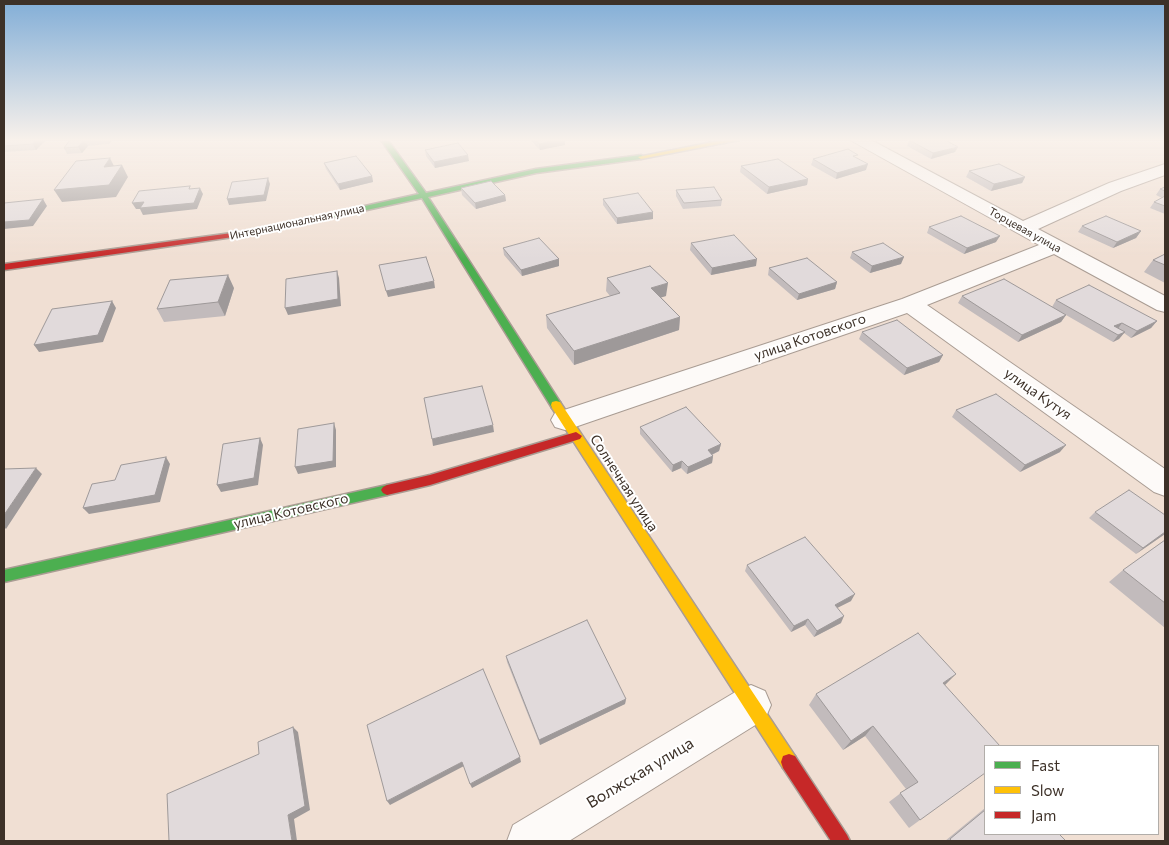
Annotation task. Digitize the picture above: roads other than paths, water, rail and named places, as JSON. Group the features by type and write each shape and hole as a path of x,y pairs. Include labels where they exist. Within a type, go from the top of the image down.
{"street":[{"name":"Солнечная улица","path":"412,179 570,428 841,841"},
{"name":"Интернациональная улица","path":"4,267 254,232 495,179"},
{"name":"Торцевая улица","path":"932,179 1165,305"},
{"path":"1023,228 1135,179"},
{"name":"улица Котовского","path":"4,576 430,480 910,304 1053,246"},
{"name":"улица Кутуя","path":"910,304 1165,484"},
{"name":"Волжская улица","path":"529,841 751,705"}]}
